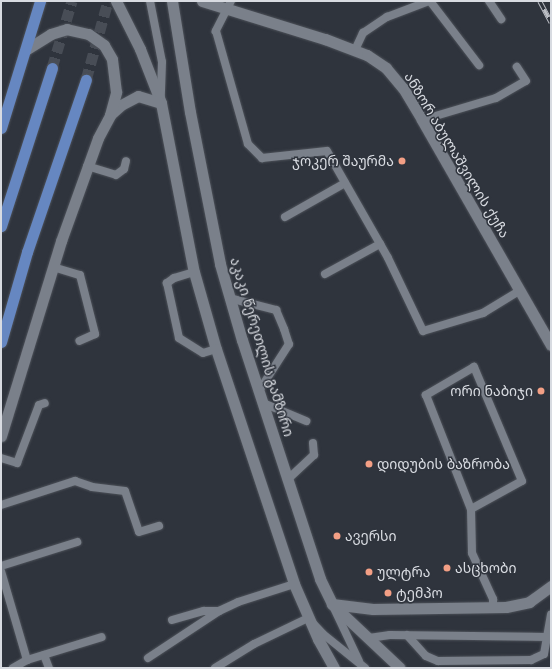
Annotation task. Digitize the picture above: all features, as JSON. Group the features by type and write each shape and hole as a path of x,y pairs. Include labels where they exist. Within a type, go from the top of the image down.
{"main road":[{"path":"1,128 27,49 40,1"},
{"path":"116,1 140,49 161,102 194,272 216,349 294,584 308,618 334,668"},
{"name":"აკაკი წერეთლის გამზირი","path":"172,1 210,220 229,298 320,579 332,604 400,668"},
{"name":"ანზორ აბულაშვილის ქუჩა","path":"202,1 229,4 355,50 386,68 402,88 422,120 551,345"},
{"path":"1,436 53,267 87,166 110,116 116,92 112,59 104,46 88,34 67,29 51,34 27,49"},
{"path":"1,226 52,68"},
{"path":"1,342 28,252 86,80"},
{"path":"110,116 121,105 138,96 161,102"},
{"path":"332,604 366,609 494,607 529,602 551,586"}],"lane":[{"path":"150,1 162,62 161,102"},
{"path":"355,50 363,33 387,17 429,1 479,65"},
{"path":"489,1 501,19"},
{"path":"229,4 217,27 216,35 248,144 262,158 327,151 380,244 424,331 483,313 519,291"},
{"path":"422,120 496,98 526,81 517,67"},
{"path":"87,166 116,175 124,169 126,160"},
{"path":"285,217 345,183"},
{"path":"325,274 380,244"},
{"path":"53,267 80,276 95,334 79,341"},
{"path":"194,272 174,278 167,283 179,338 203,353 216,349"},
{"path":"229,298 276,310 289,344 259,391"},
{"path":"471,510 522,481 474,367 426,395 471,510 472,553 493,599 494,607"},
{"path":"1,458 17,463 39,405 44,403"},
{"path":"263,403 306,421"},
{"path":"287,480 314,455 313,443"},
{"path":"1,505 75,481 92,487 125,491 139,532 159,526"},
{"path":"1,566 77,542"},
{"path":"1,571 26,660"},
{"path":"148,658 219,611 294,584"},
{"path":"332,604 362,666"},
{"path":"172,620 204,611 219,611"},
{"path":"407,635 426,656 438,661 531,660 544,654 551,615"},
{"path":"215,668 235,655 308,618 337,646 362,666"},
{"path":"368,638 407,635 547,637"},
{"path":"14,668 26,660 102,637"},
{"path":"44,654 49,668"}],"tunnel":[{"path":"52,68 72,1"},
{"path":"86,80 108,1"}],"railway":[{"path":"540,1 551,22"}],"place":[{"name":"ჯოკერ შაურმა","path":"402,161"},
{"name":"ორი ნაბიჯი","path":"541,391"},
{"name":"დიდუბის ბაზრობა","path":"369,464"},
{"name":"ავერსი","path":"337,536"},
{"name":"ასცხობი","path":"447,568"},
{"name":"ულტრა","path":"369,572"},
{"name":"ტემპო","path":"388,593"}]}
